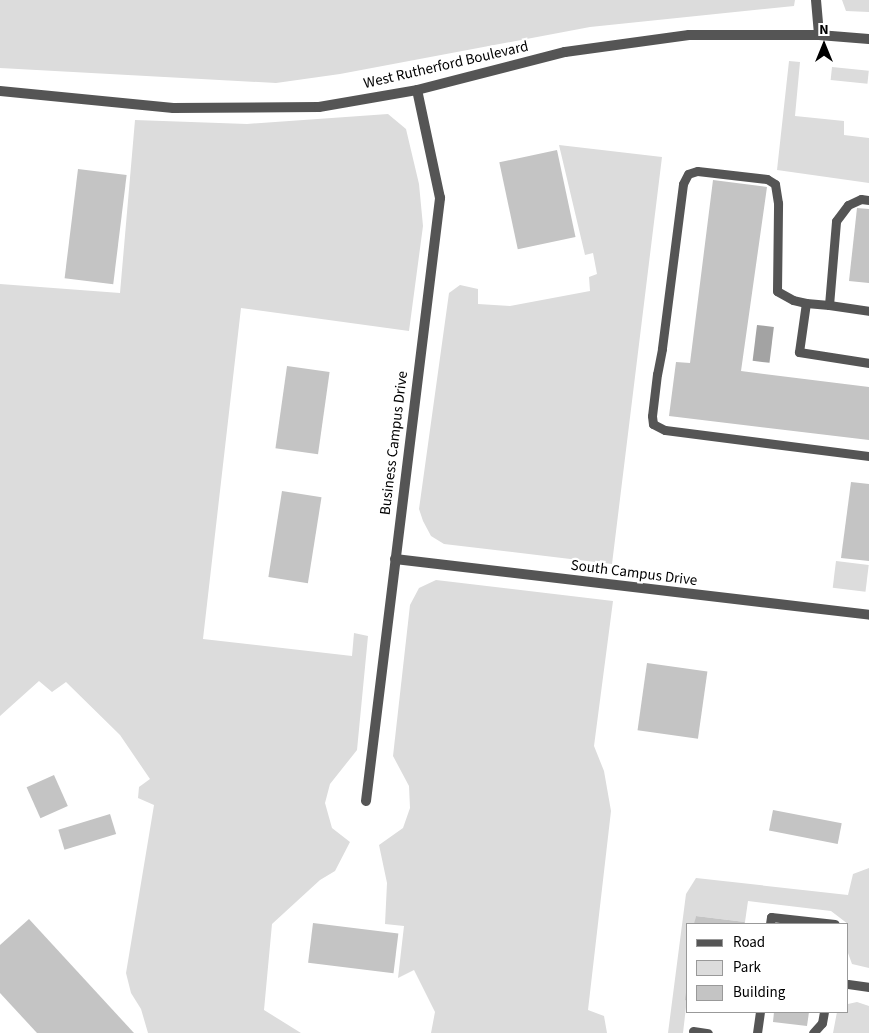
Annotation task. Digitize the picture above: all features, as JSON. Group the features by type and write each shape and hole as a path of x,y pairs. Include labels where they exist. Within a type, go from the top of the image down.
{"street":[{"path":"816,0 819,36"},
{"name":"West Rutherford Boulevard","path":"0,90 183,108 319,107 417,90 565,52 689,36 819,36 869,39"},
{"name":"Business Campus Drive","path":"366,801 440,198 417,90"},
{"name":"South Campus Drive","path":"395,559 869,615"}],"lane":[{"path":"869,311 806,303 793,300 776,291 778,203 774,184 767,179 697,172 688,174 683,184 655,391 653,424 665,430 869,456"},
{"path":"828,305 836,221 848,205 861,199 869,200"},
{"path":"806,303 799,352 869,363"},
{"path":"770,923 771,917 827,923"},
{"path":"849,984 869,987"},
{"path":"757,1033 760,1013"},
{"path":"813,1033 822,1023 824,1013"},
{"path":"693,1031 708,1033"}],"green space":[{"path":"0,0 795,0 794,6 590,27 340,74 276,83 0,68"},
{"path":"842,0 869,0 869,12 846,11"},
{"path":"789,61 800,62 795,116 844,121 844,135 869,138 869,183 777,170"},
{"path":"832,67 869,71 867,84 831,80"},
{"path":"388,114 406,129 419,184 423,226 409,331 241,308 203,639 352,656 354,633 368,636 357,750 330,784 325,803 332,828 350,842 335,871 320,880 272,924 264,1010 301,1033 148,1033 141,1009 131,993 126,973 154,805 138,798 139,787 150,779 120,735 66,682 52,692 39,681 0,716 0,284 120,293 135,120 247,124"},
{"path":"559,145 662,157 612,564 444,544 431,536 419,509 449,293 460,285 478,289 478,304 510,306 590,291 589,277 597,274 593,253 585,255"},
{"path":"836,561 869,565 865,592 833,588"},
{"path":"436,580 613,601 594,746 604,771 611,811 588,1010 604,1016 607,1033 431,1033 435,1012 414,970 398,978 404,926 385,924 387,883 379,845 403,828 410,808 409,786 393,756 410,605 419,588"},
{"path":"869,868 869,968 852,964 849,956 849,923 831,911 748,901 745,922 696,916 695,923 686,923 686,1007 683,1033 668,1033 686,894 696,878 848,895 853,874"},
{"path":"857,1002 869,1006 869,1033 833,1033 837,1013 849,1013 849,1004"}],"shaded area":[{"path":"757,325 774,327 769,363 753,361"}],"building":[{"path":"557,150 576,237 518,249 499,162"},
{"path":"78,169 127,175 113,284 65,278"},
{"path":"713,180 767,187 741,371 869,387 869,440 669,416 676,362 690,363"},
{"path":"857,208 869,209 869,283 849,281"},
{"path":"287,366 330,372 318,454 275,448"},
{"path":"851,482 869,484 869,561 841,558"},
{"path":"282,491 322,497 308,583 268,577"},
{"path":"647,663 707,671 698,739 638,730"},
{"path":"54,775 68,806 40,818 27,787"},
{"path":"773,810 842,823 838,844 769,831"},
{"path":"110,814 116,834 64,850 58,830"},
{"path":"696,916 745,922 744,923 694,923"},
{"path":"29,919 134,1033 37,1033 0,993 0,945"},
{"path":"313,923 398,933 393,973 308,963"},
{"path":"774,1013 809,1013 807,1026 773,1022"}]}
